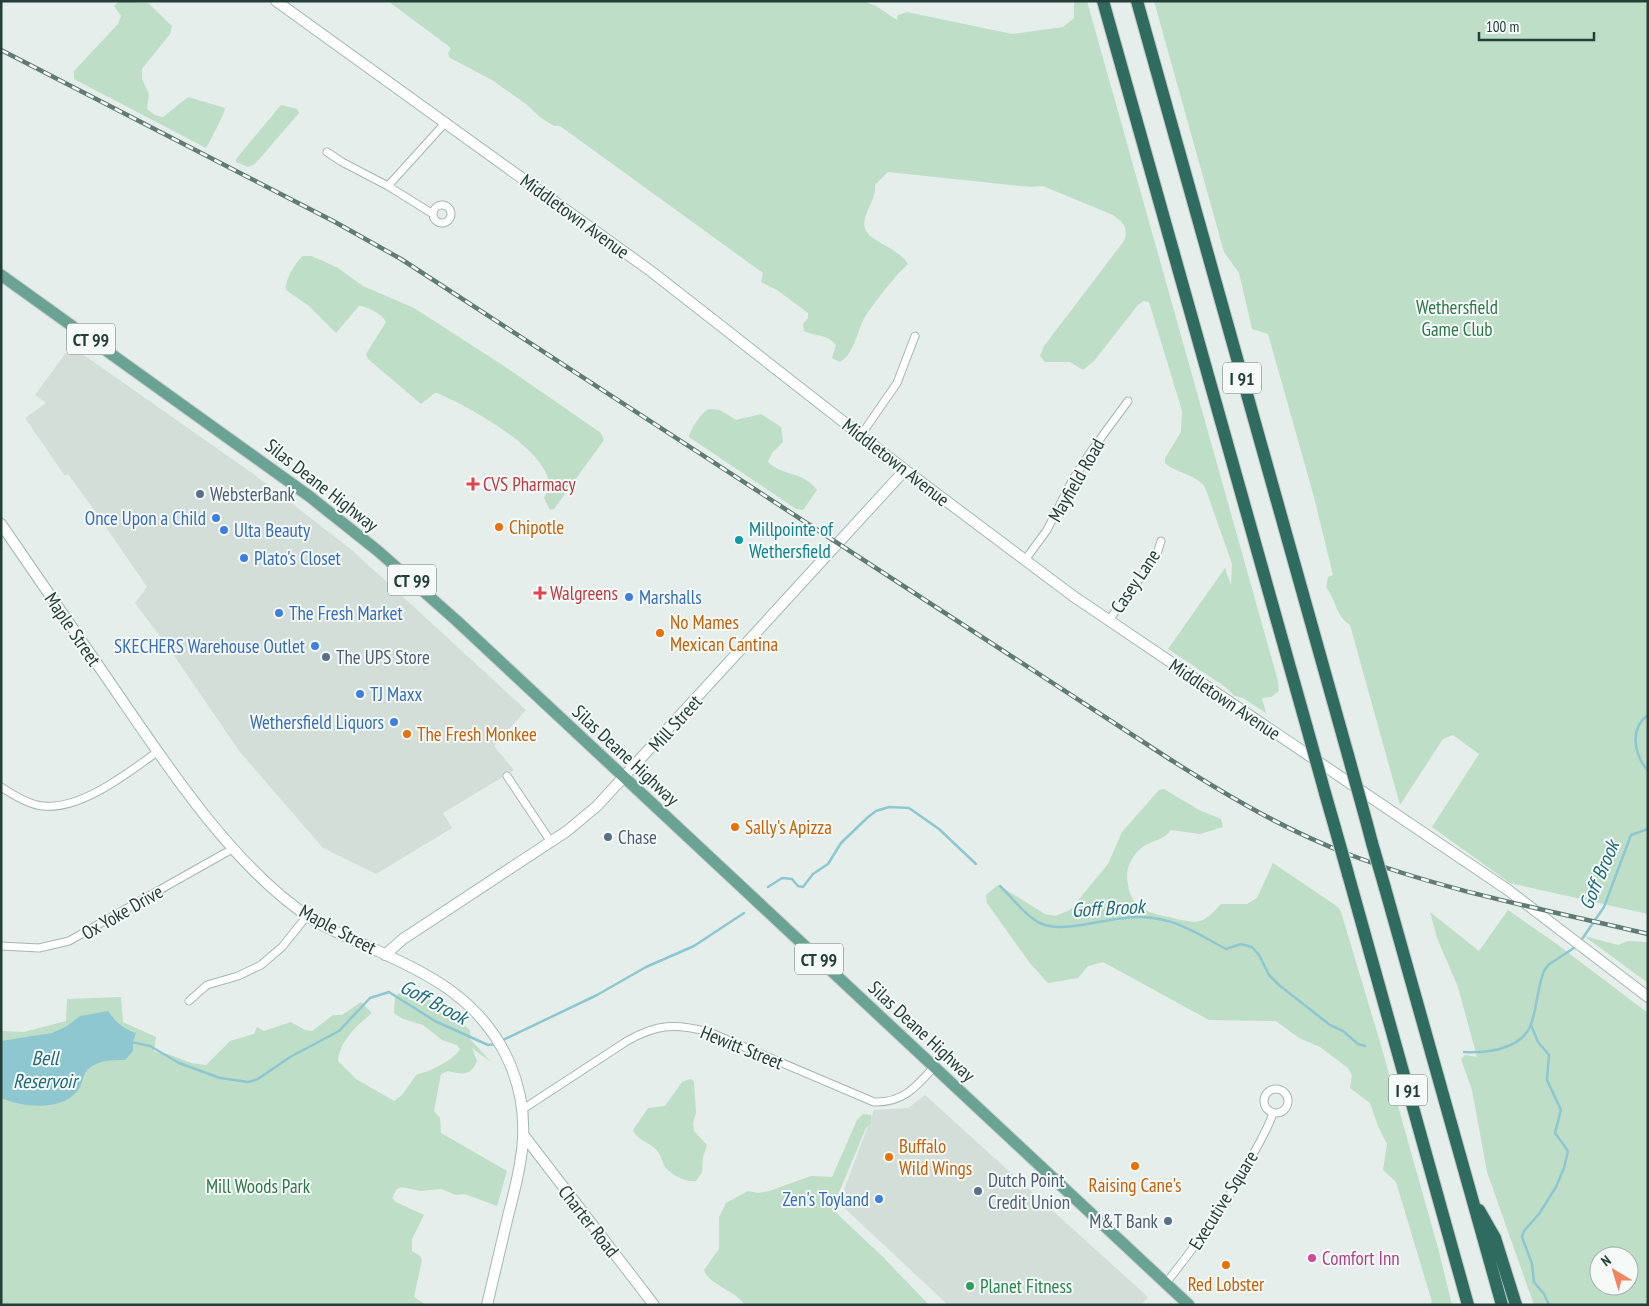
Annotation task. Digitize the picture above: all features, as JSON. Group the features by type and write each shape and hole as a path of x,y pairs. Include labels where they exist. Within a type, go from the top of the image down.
{"highway":[{"name":"I 91","path":"1104,1 1468,1305"},
{"name":"I 91","path":"1137,1 1502,1305"},
{"path":"1472,1200 1493,1234 1516,1305"}],"main road":[{"name":"Silas Deane Highway","path":"1,275 278,472 366,542 450,614 1189,1305"}],"street":[{"name":"Middletown Avenue","path":"276,1 652,272 905,470 1025,560 1109,620 1530,906 1648,997"},
{"path":"388,186 445,123"},
{"path":"328,152 433,214"},
{"path":"861,435 897,383 915,336"},
{"name":"Mayfield Road","path":"1025,560 1047,530 1073,479 1128,400"},
{"name":"Mill Street","path":"385,955 409,935 551,842 583,818 625,778 905,470"},
{"name":"Maple Street","path":"1,524 157,752 206,817 234,848 276,891 306,916 434,978 454,992 473,1007 499,1041 511,1066 523,1109 524,1137 521,1165 486,1305"},
{"name":"Casey Lane","path":"1109,620 1156,557 1161,541"},
{"path":"1,787 13,796 43,806 75,802 116,782 157,752"},
{"path":"507,776 551,842"},
{"name":"Ox Yoke Drive","path":"1,946 39,948 69,942 234,848"},
{"path":"189,1001 207,985 238,976 261,965 282,947 306,916"},
{"name":"Hewitt Street","path":"523,1109 626,1041 643,1032 664,1026 687,1026 709,1032 874,1102 891,1101 905,1096 934,1067"},
{"name":"Executive Square","path":"1166,1283 1199,1243 1222,1208 1266,1130 1273,1113"},
{"name":"Charter Road","path":"524,1137 654,1305"}],"shaded area":[{"path":"71,346 252,473 352,550 526,710 494,746 514,770 443,813 452,828 376,874 323,848 240,752 168,647 135,603 147,587 97,514 68,474 65,476 25,418 46,403 35,395"},
{"path":"925,1095 1148,1297 1141,1305 948,1305 839,1203 874,1110 908,1108"}],"green space":[{"path":"119,1 148,3 172,26 170,34 142,69 142,79 149,94 147,109 155,115 163,117 188,97 225,108 206,148 74,79 74,71 118,24 121,16 114,6"},
{"path":"388,1 863,1 876,6 897,20 898,15 907,12 1012,34 1063,27 1074,18 1074,1 1087,1 1278,681 1279,691 1271,697 1262,698 1266,713 1243,698 1235,696 1224,686 1168,649 1225,568 1231,585 1232,564 1205,487 1197,480 1165,463 1165,458 1181,432 1182,411 1149,302 1144,301 1138,305 1094,361 1083,370 1070,362 1045,362 1040,356 1044,346 1124,241 1126,232 1124,226 1117,218 1043,186 1031,187 888,172 875,185 875,192 864,226 873,238 897,253 908,264 891,282 866,315 849,353 840,362 832,358 836,345 825,337 804,331 803,324 808,318 808,313 777,290 761,282 763,273 560,126 554,126 541,118 526,104 492,80 450,58 448,53 451,48"},
{"name":"Wethersfield Game Club","path":"1154,1 1648,1 1648,914 1510,883 1432,827 1479,754 1453,735 1443,739 1400,805 1350,625 1342,618 1326,587 1328,577 1333,575 1314,497 1268,334 1252,329 1239,273 1224,252"},
{"path":"281,105 297,109 299,113 255,164 248,167 236,162 236,159"},
{"path":"303,256 311,256 338,268 363,286 414,308 507,368 601,433 604,440 554,509 550,510 544,498 549,486 545,471 535,457 520,443 485,418 437,393 421,404 368,359 366,354 386,322 379,314 371,309 359,306 336,333 309,306 286,290 291,272"},
{"path":"709,409 720,410 736,420 761,414 781,427 783,442 772,453 768,462 780,470 805,479 817,490 803,510 796,509 689,437 697,421"},
{"path":"1164,789 1199,810 1221,819 1223,827 1200,834 1171,830 1161,838 1142,847 1130,862 1127,875 1130,894 1138,906 1157,914 1187,921 1200,921 1209,916 1221,904 1247,904 1257,898 1273,863 1338,907 1341,912 1380,1042 1438,1248 1452,1305 1430,1305 1432,1302 1396,1182 1383,1170 1387,1144 1370,1103 1350,1088 1352,1075 1348,1068 1320,1047 1299,1038 1276,1021 1209,1020 1103,962 1088,966 1078,978 1048,983 1029,962 987,903 986,895 998,885 1045,914 1055,916 1070,910 1108,864 1122,832 1159,790"},
{"path":"1508,910 1648,1013 1648,1305 1534,1305 1487,1172 1472,1090 1461,1059 1465,1055 1477,1057 1458,987 1437,938 1430,912 1479,951"},
{"path":"1584,936 1618,945 1628,941 1648,942 1648,983"},
{"name":"Mill Woods Park","path":"414,991 444,1007 470,1030 471,1040 491,1062 472,1048 477,1061 469,1072 458,1073 448,1071 441,1074 434,1111 440,1118 441,1133 507,1171 497,1206 465,1194 456,1195 441,1189 421,1191 401,1187 396,1190 392,1198 396,1202 424,1215 412,1239 412,1251 420,1256 422,1260 414,1297 426,1305 1,1305 1,1031 24,1032 66,1021 67,999 121,997 123,1022 156,1037 154,1052 168,1054 191,1063 206,1065 230,1041 254,1034 257,1027 264,1031 291,1022 305,1030 312,1031 333,1015 342,1015 361,1002 372,1013 355,1028 346,1040 339,1054 338,1061 356,1079 394,1101 402,1095 417,1074 440,1065 460,1049 457,1045 442,1040 423,1025 403,1019 394,1013 395,997 401,992"},
{"path":"690,1079 694,1081 696,1113 693,1123 694,1131 707,1145 703,1157 702,1172 696,1181 679,1178 668,1170 658,1151 639,1138 633,1130 648,1108 665,1106 682,1082"},
{"path":"863,1114 871,1115 871,1123 866,1128 832,1209 883,1257 929,1305 745,1305 741,1300 716,1284 704,1270 719,1249 719,1217 726,1203 748,1191 758,1193 769,1191 811,1176 832,1177 857,1120"}],"water":[{"name":"Bell Reservoir","path":"108,1011 120,1025 136,1033 133,1051 125,1060 106,1061 92,1066 86,1071 80,1087 65,1101 44,1106 32,1106 1,1098 1,1041 52,1033 67,1026 80,1016"}],"waterway":[{"name":"Goff Brook","path":"1648,715 1638,727 1636,734 1639,757 1648,771"},
{"name":"Goff Brook","path":"768,887 782,878 792,879 798,886 803,887 813,874 828,864 841,843 867,818 876,811 889,807 909,808 939,829 976,864"},
{"name":"Goff Brook","path":"1580,942 1604,907 1631,835 1648,829"},
{"name":"Goff Brook","path":"1000,886 1031,917 1042,924 1064,927 1130,917 1153,918 1185,927 1226,949 1241,944 1252,947 1259,955 1269,975 1279,985 1330,1025 1343,1031 1358,1044 1365,1046"},
{"name":"Goff Brook","path":"501,1041 597,995 646,967 694,946 744,913"},
{"name":"Goff Brook","path":"1464,1052 1492,1051 1510,1045 1525,1035 1530,1027 1544,971 1548,965 1577,946"},
{"name":"Goff Brook","path":"131,1042 150,1046 179,1063 220,1078 248,1082 258,1079 290,1057 339,1031 370,998 389,992 435,1021 488,1045 496,1044"},
{"path":"1531,1025 1538,1042 1549,1055 1547,1080 1561,1110 1555,1133 1568,1151 1564,1168 1556,1187 1539,1214 1524,1231 1522,1237 1532,1264 1534,1282 1544,1294 1549,1305"}],"railway":[{"path":"1,50 335,222 401,259 1171,760 1257,811 1325,845 1421,879 1496,899 1648,934"}],"place":[{"name":"CVS Pharmacy","path":"473,484"},
{"name":"WebsterBank","path":"200,494"},
{"name":"Once Upon a Child","path":"216,518"},
{"name":"Chipotle","path":"499,527"},
{"name":"Ulta Beauty","path":"224,530"},
{"name":"Millpointe of Wethersfield","path":"739,540"},
{"name":"Plato's Closet","path":"244,558"},
{"name":"Walgreens","path":"540,593"},
{"name":"Marshalls","path":"629,597"},
{"name":"The Fresh Market","path":"279,613"},
{"name":"No Mames Mexican Cantina","path":"660,633"},
{"name":"SKECHERS Warehouse Outlet","path":"315,646"},
{"name":"The UPS Store","path":"326,657"},
{"name":"TJ Maxx","path":"360,694"},
{"name":"Wethersfield Liquors","path":"394,722"},
{"name":"The Fresh Monkee","path":"407,734"},
{"name":"Sally's Apizza","path":"735,827"},
{"name":"Chase","path":"608,837"},
{"name":"Buffalo Wild Wings","path":"889,1157"},
{"name":"Raising Cane's","path":"1135,1166"},
{"name":"Dutch Point Credit Union","path":"978,1191"},
{"name":"Zen's Toyland","path":"879,1199"},
{"name":"M&T Bank","path":"1168,1221"},
{"name":"Comfort Inn","path":"1312,1258"},
{"name":"Red Lobster","path":"1226,1265"},
{"name":"Planet Fitness","path":"970,1286"}]}
